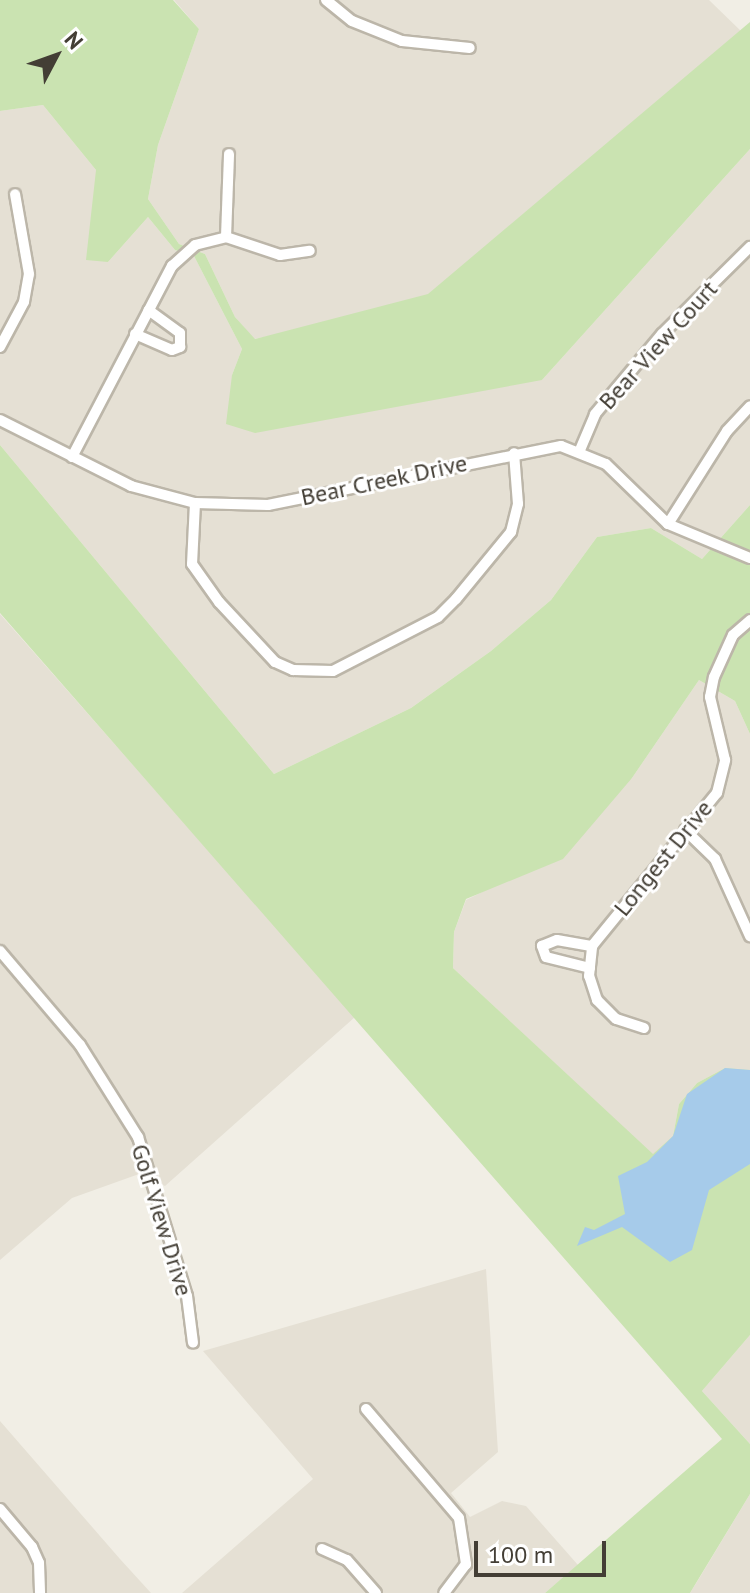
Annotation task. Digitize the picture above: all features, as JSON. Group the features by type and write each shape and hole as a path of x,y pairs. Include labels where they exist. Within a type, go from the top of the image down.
{"street":[{"path":"326,0 352,21 402,41 470,48"},
{"path":"226,237 229,154"},
{"path":"0,347 24,302 29,274 15,194"},
{"path":"72,457 172,266 195,245 226,237 280,255 310,251"},
{"name":"Bear View Court","path":"580,450 595,414 662,334 750,247"},
{"path":"135,334 172,350 180,347 180,333 148,310"},
{"path":"668,524 727,431 750,406"},
{"name":"Bear Creek Drive","path":"0,420 131,486 195,503 268,505 514,453 561,446 580,450"},
{"path":"580,450 606,464 668,524 750,558"},
{"path":"195,503 192,564 219,602 275,662 293,670 333,671 438,617 456,599 511,532 518,504 514,453"},
{"name":"Longest Drive","path":"592,946 721,782 725,760 710,697 714,677 733,635 750,620"},
{"path":"685,830 715,859 750,936"},
{"path":"590,968 546,957 542,946 557,940 592,946 590,968 605,1010 644,1028"},
{"name":"Golf View Drive","path":"1,954 80,1045 138,1137 187,1296 193,1343"},
{"path":"366,1409 459,1518 466,1564 444,1593"},
{"path":"0,1509 32,1547 40,1593"},
{"path":"322,1549 347,1560 376,1593"}],"shaded area":[{"path":"174,0 709,0 744,34 435,303 254,339 235,317 205,254 179,244 148,199 158,145 199,29"},
{"path":"43,105 96,170 108,262 148,217 175,250 194,256 242,349 232,375 542,380 750,149 750,505 702,559 651,528 597,537 551,600 491,651 411,708 274,774 0,445 0,111"},
{"path":"0,614 355,1017 165,1186 139,1174 72,1198 0,1260"},
{"path":"699,680 735,701 750,734 750,1070 725,1068 697,1083 679,1104 673,1136 653,1155 453,968 454,932 466,900 510,878 632,778"},
{"path":"486,1269 498,1452 451,1493 470,1517 502,1501 526,1506 578,1565 545,1593 182,1593 313,1479 203,1351"},
{"path":"750,1335 750,1444 702,1391"},
{"path":"0,1421 120,1559 151,1593 0,1593"},
{"path":"750,1494 750,1593 690,1593 700,1577"}],"green space":[{"path":"0,0 173,0 199,29 158,145 148,199 179,244 205,254 235,317 255,339 428,294 750,22 750,149 542,380 255,433 226,424 232,375 242,349 194,256 175,250 148,217 108,262 86,260 96,170 43,105 0,111"},
{"path":"0,445 274,774 411,708 491,651 551,600 597,537 651,528 702,559 750,505 750,734 735,701 699,680 632,778 563,859 466,899 454,932 453,968 653,1154 673,1136 679,1104 697,1083 725,1068 750,1070 750,1335 702,1391 750,1444 750,1494 690,1593 545,1593 722,1439 0,613"}],"water":[{"path":"725,1068 750,1070 750,1164 709,1190 692,1250 670,1262 622,1227 577,1246 585,1227 594,1230 625,1214 618,1176 647,1162 673,1136 687,1094"}]}
